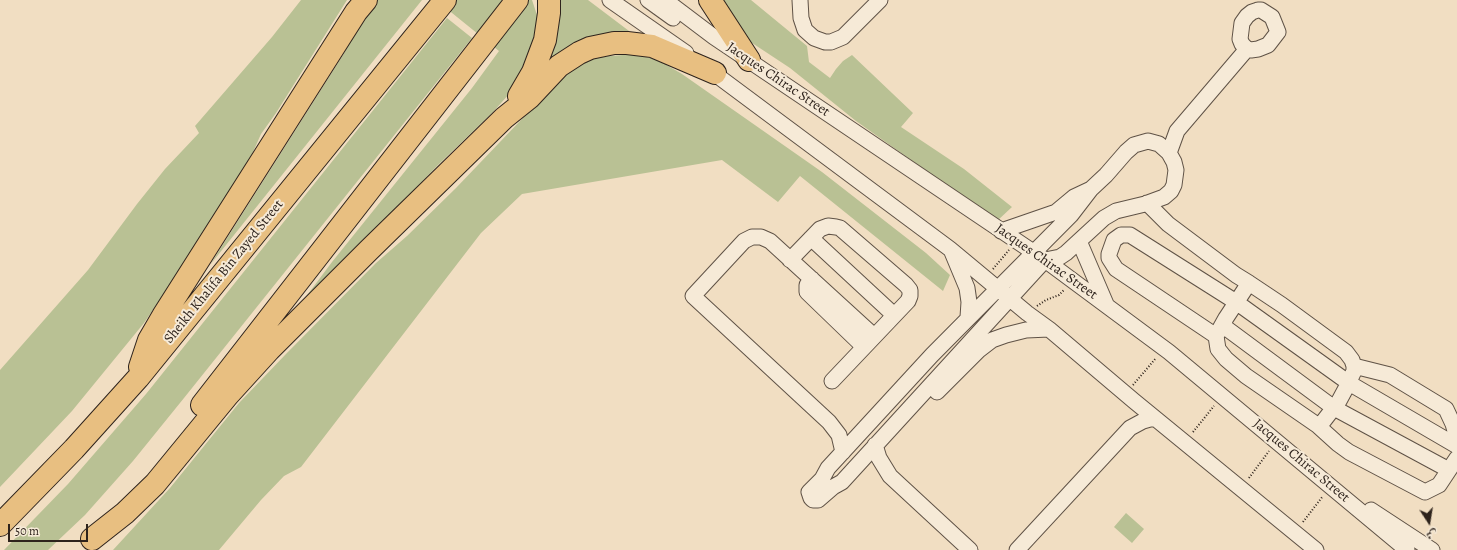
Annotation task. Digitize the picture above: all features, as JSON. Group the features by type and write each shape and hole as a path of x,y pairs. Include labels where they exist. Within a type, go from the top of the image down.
{"highway":[{"path":"87,544 183,429 517,0"},
{"path":"504,118 525,87 540,56 548,27 549,0"},
{"path":"710,0 750,60"},
{"path":"138,378 144,352 155,328 361,4"},
{"name":"Sheikh Khalifa Bin Zayed Street","path":"0,525 74,449 138,378 441,4"},
{"path":"87,544 141,499 228,395 269,350 504,118 529,98 559,66 579,53 602,45 627,42 652,46 716,73"}],"street":[{"path":"610,0 716,73 950,249 1316,550"},
{"path":"648,0 695,34 702,37 714,37"},
{"name":"Jacques Chirac Street","path":"665,0 714,37 1040,256 1164,348 1408,550"},
{"path":"800,0 801,18 805,30 814,38 825,42 831,42 842,37 880,0"},
{"path":"1169,153 1177,131 1246,49"},
{"path":"1156,143 1177,131"},
{"path":"1169,153 1156,143 1148,141 1134,145 1126,152 1115,166 1091,189 1040,256 1010,298 842,482 833,487 818,500 813,500 809,495 811,490 822,479 828,468 932,354 997,288 1040,256 1060,257 1096,224 1110,214 1164,197 1171,191 1174,185 1176,170 1169,153"},
{"path":"1000,230 1056,212 1074,197 1091,189"},
{"path":"1147,203 1168,224 1346,352 1352,360 1354,371 1334,408 1322,424 1317,425"},
{"path":"790,260 824,227 836,227 844,231 910,290 909,299 832,381"},
{"path":"1248,283 1236,302 1219,330 1218,349 1226,359 1246,376 1317,425 1349,452 1425,492 1439,485 1453,464 1334,408 1219,330 1116,269 1109,258 1109,254 1114,240 1121,235 1130,235 1236,302 1348,383 1457,446"},
{"path":"843,452 839,435 829,422 693,296 744,241 756,237 766,238 812,279 806,288 809,294 869,342"},
{"path":"811,238 894,315"},
{"path":"1079,241 1106,305"},
{"path":"950,249 967,288 969,302 968,317"},
{"path":"908,409 920,406 931,398 978,350 992,340 1026,330 1049,329"},
{"path":"1354,366 1390,375 1446,409 1453,424 1457,438"},
{"path":"1130,398 1134,412 1130,428"},
{"path":"1017,550 1130,428 1143,421 1156,419"},
{"path":"829,422 845,427 867,426"},
{"path":"875,445 879,458 890,476 970,550"},
{"path":"858,464 878,470 890,476"},
{"path":"1336,490 1374,511 1432,550"}],"path":[{"path":"992,269 1016,241"},
{"path":"1027,313 1046,300 1059,295 1072,280"},
{"path":"1130,398 1164,348"},
{"path":"1184,442 1222,396"},
{"path":"1241,489 1277,441"},
{"path":"1294,533 1336,490"}],"green space":[{"path":"301,0 347,0 276,113 261,134 253,152 238,178 144,323 72,411 0,487 0,370 88,270 165,169 199,133 195,126 272,37"},
{"path":"373,0 422,0 210,265 343,55"},
{"path":"436,0 532,0 538,18 532,48 522,73 510,93 493,112 438,165 287,322 332,262 472,88 499,51"},
{"path":"552,0 588,0 637,37 644,47 543,65"},
{"path":"710,0 751,0 807,46 809,62 830,78 843,61 852,55 913,113 901,127 964,169 1012,207 997,221 856,121 790,68 740,35"},
{"path":"447,18 472,38 133,461 85,515 48,550 4,550 68,484 146,394"},
{"path":"635,54 658,60 682,74 822,172 926,253 950,275 943,291 800,176 778,202 722,160 522,194 481,233 301,467 284,476 261,500 219,550 113,550 170,488 239,403 376,263 407,236 456,188 564,75 580,64 599,57"},
{"path":"1126,513 1144,529 1132,543 1114,527"}]}
